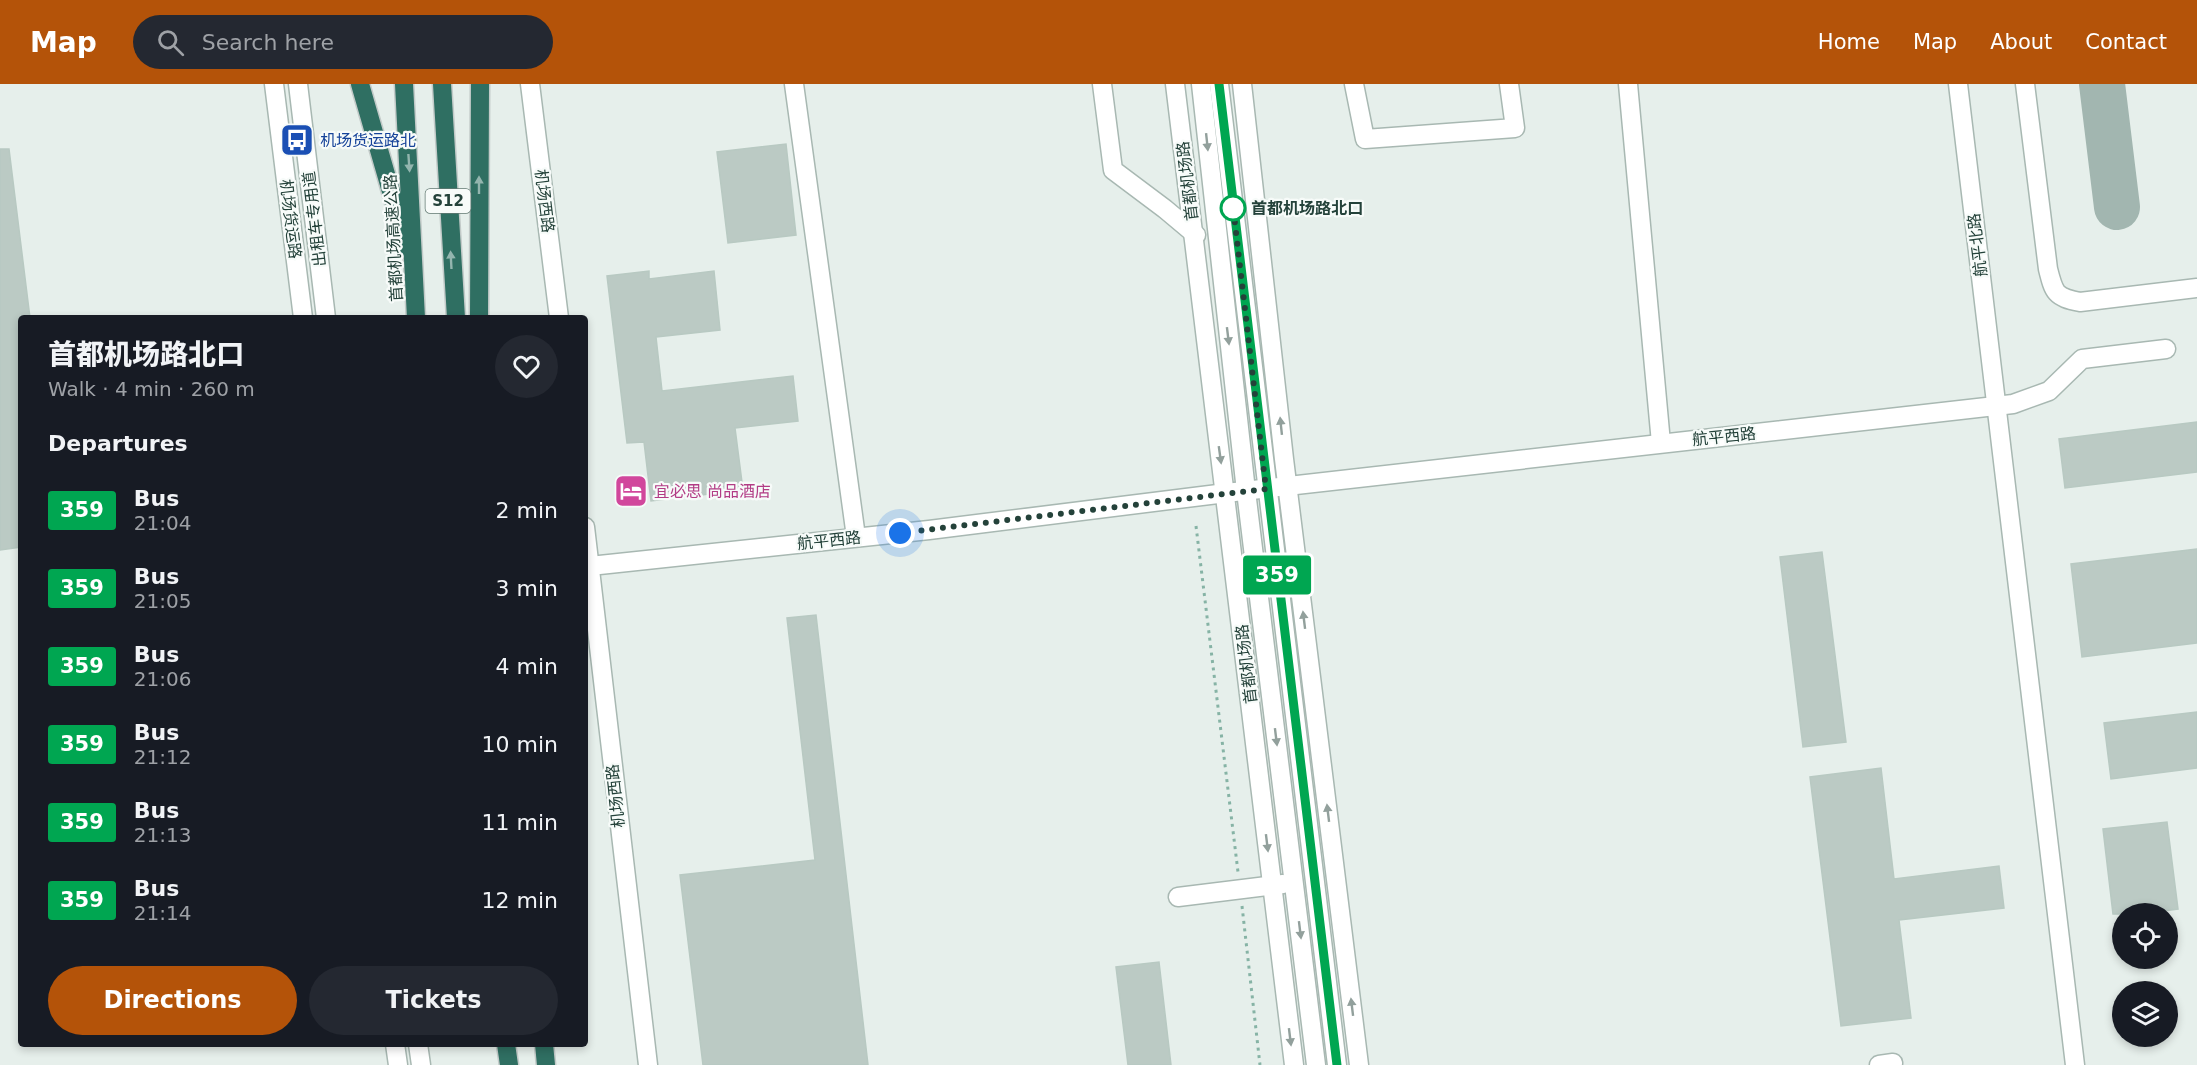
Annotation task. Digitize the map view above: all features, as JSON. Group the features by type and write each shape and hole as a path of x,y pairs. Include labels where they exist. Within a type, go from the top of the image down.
{"highway":[{"path":"360,84 414,269"},
{"name":"首都机场高速公路","path":"404,84 416,315"},
{"name":"S12","path":"442,84 456,315"},
{"path":"479,315 480,84"},
{"path":"506,1047 508,1065"},
{"path":"544,1047 546,1065"}],"street":[{"name":"机场货运路","path":"274,84 303,315"},
{"name":"出租车专用道","path":"298,84 326,315"},
{"name":"机场西路","path":"530,84 559,315"},
{"path":"794,84 856,537"},
{"path":"1102,84 1113,170 1193,230 1221,267"},
{"name":"首都机场路","path":"1175,84 1294,1065"},
{"name":"首都机场路","path":"1201,84 1246,491 1316,1065"},
{"path":"1219,84 1337,1065"},
{"path":"1242,84 1288,487 1359,1065"},
{"path":"1354,84 1365,139 1515,128 1509,84"},
{"path":"1628,84 1661,443"},
{"name":"航平北路","path":"1958,84 2075,1065"},
{"path":"2025,84 2048,269 2054,291 2063,298 2080,302 2197,288"},
{"path":"1240,266 1258,228"},
{"name":"航平西路","path":"590,566 2013,404 2049,391 2082,359 2166,349"},
{"name":"机场西路","path":"588,550 648,1065"},
{"path":"1291,693 1316,716"},
{"path":"1253,722 1271,694"},
{"path":"1178,897 1314,880"},
{"path":"1327,987 1345,951"},
{"path":"1281,960 1307,988"},
{"path":"395,1047 398,1065"},
{"path":"418,1047 421,1065"}],"path":[{"path":"1196,526 1260,1065"}],"building":[{"path":"786,144 796,235 728,243 717,152"},
{"path":"0,149 9,149 30,315 18,315 18,547 0,550"},
{"path":"649,271 649,279 714,271 720,330 656,337 662,391 793,376 798,421 735,428 743,490 651,501 644,442 627,443 607,276"},
{"path":"2197,422 2197,472 2065,488 2059,439"},
{"path":"2197,549 2197,643 2082,657 2071,564"},
{"path":"1822,552 1846,742 1803,747 1780,557"},
{"path":"816,615 868,1065 703,1065 680,875 815,860 787,618"},
{"path":"2197,712 2197,768 2111,779 2104,723"},
{"path":"1881,768 1894,879 1999,866 2004,908 1899,920 1911,1018 1841,1026 1810,777"},
{"path":"2167,822 2177,903 2112,903 2112,906 2103,829"},
{"path":"1159,962 1171,1065 1128,1065 1116,967"}],"taxiway":[{"path":"2102,84 2117,207"}],"bus line":[{"name":"359","path":"1219,84 1337,1065"}],"place":[{"name":"机场货运路北","path":"297,140"},
{"name":"首都机场路北口","path":"1233,208"},
{"name":"宜必思 尚品酒店","path":"631,491"}],"route":[{"path":"900,533 1266,489 1232,198 1233,208"}]}
